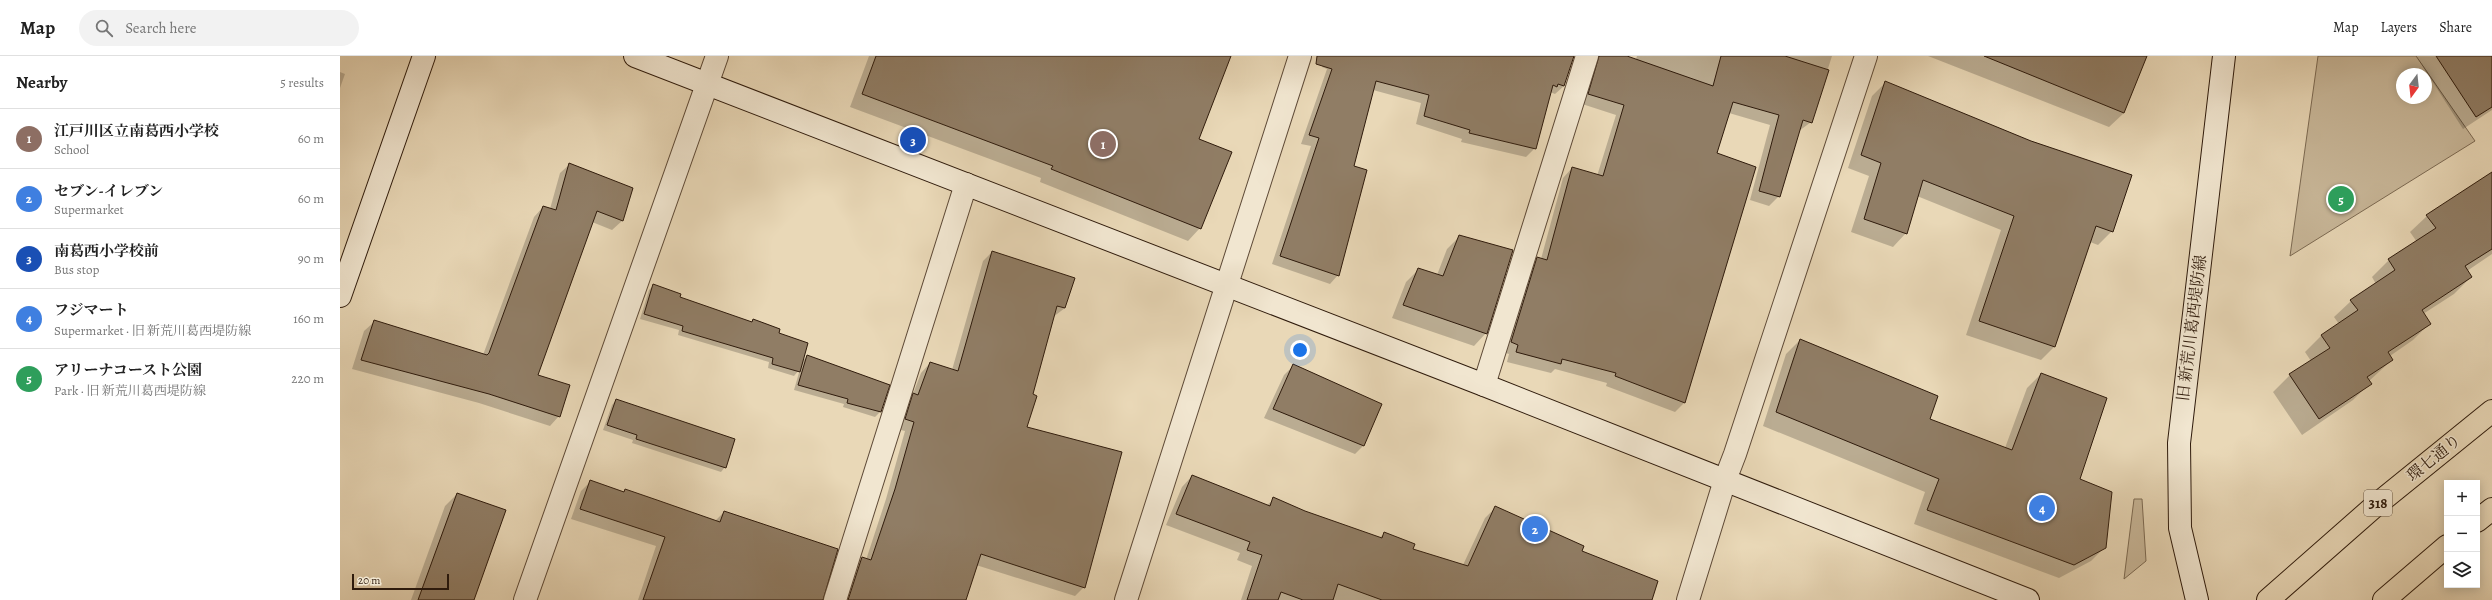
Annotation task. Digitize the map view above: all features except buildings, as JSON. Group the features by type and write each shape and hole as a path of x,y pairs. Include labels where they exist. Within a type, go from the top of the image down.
{"main road":[{"name":"環七通り","path":"2268,600 2376,505 2492,411"},
{"path":"2480,519 2492,509"},
{"path":"2384,600 2444,549"}],"street":[{"path":"340,296 424,56"},
{"path":"635,56 1227,287 1484,385 2028,600"},
{"path":"525,600 717,56"},
{"path":"1131,598 1300,56"},
{"path":"1484,385 1587,56"},
{"path":"1688,600 1725,480 1735,454 1866,56"},
{"name":"旧 新荒川葛西堤防線","path":"2197,600 2180,528 2179,443 2224,56"},
{"path":"834,600 966,184"}],"shaded area":[{"path":"2318,56 2416,56 2424,68 2396,68 2396,104 2432,104 2432,79 2475,141 2290,256"},
{"path":"2134,499 2142,499 2146,561 2124,579"}],"place":[{"name":"南葛西小学校前","path":"913,140"},
{"name":"江戸川区立南葛西小学校","path":"1103,144"},
{"name":"アリーナコースト公園","path":"2341,199"},
{"name":"フジマート","path":"2042,508"},
{"name":"セブン-イレブン","path":"1535,529"}]}
